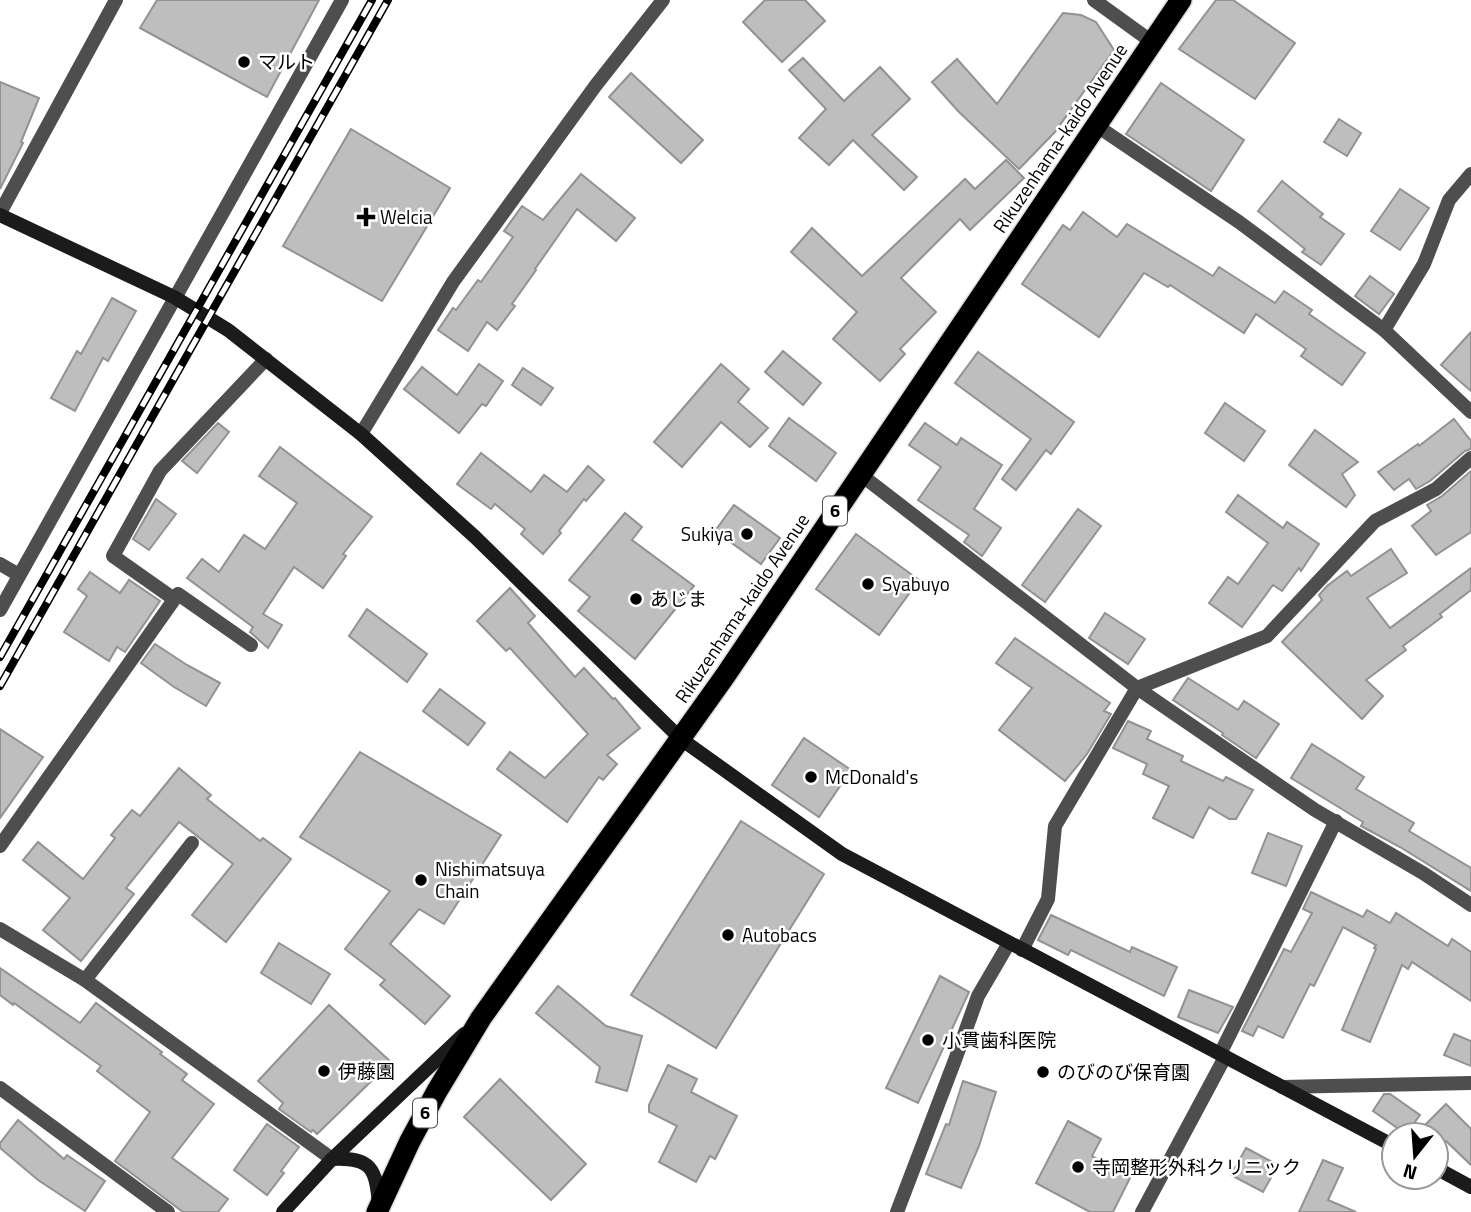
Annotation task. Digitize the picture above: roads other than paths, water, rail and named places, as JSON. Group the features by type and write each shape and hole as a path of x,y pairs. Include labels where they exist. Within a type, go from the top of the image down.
{"highway":[{"name":"Rikuzenhama-kaido Avenue","path":"380,1210 437,1091 481,1018 681,739 1181,0"}],"street":[{"path":"116,0 0,214 174,297 228,330 361,434 475,537 681,739 842,855 1380,1139"},
{"path":"0,610 342,0"},
{"path":"361,434 453,282 596,85 663,0"},
{"path":"1094,0 1152,42"},
{"path":"1097,126 1239,222 1384,330 1471,412"},
{"path":"1384,330 1424,264 1449,200 1471,174"},
{"path":"174,599 113,556 160,471 266,359"},
{"path":"897,1212 978,996 1048,899 1055,826 1137,688 1266,636 1375,521 1436,489 1471,458"},
{"path":"859,474 1137,688 1315,810 1423,873 1471,905"},
{"path":"0,564 19,575"},
{"path":"0,846 178,594 251,645"},
{"path":"1142,1212 1223,1055 1336,821"},
{"path":"85,980 192,843"},
{"path":"0,929 85,980 332,1160 349,1158 362,1162 373,1171 377,1181 380,1210"},
{"path":"283,1212 332,1160 481,1018"},
{"path":"1282,1087 1471,1083"},
{"path":"0,1088 168,1212"},
{"path":"1450,1176 1471,1187"}],"railway":[{"path":"0,657 372,0"},
{"path":"0,686 388,0"}],"place":[{"name":"マルト","path":"244,62"},
{"name":"Welcia","path":"366,217"},
{"name":"Sukiya","path":"747,534"},
{"name":"Syabuyo","path":"868,584"},
{"name":"あじま","path":"636,599"},
{"name":"McDonald's","path":"811,777"},
{"name":"Nishimatsuya Chain","path":"421,880"},
{"name":"Autobacs","path":"728,935"},
{"name":"小貫歯科医院","path":"928,1040"},
{"name":"伊藤園","path":"324,1071"},
{"name":"のびのび保育園","path":"1043,1072"},
{"name":"寺岡整形外科クリニック","path":"1078,1167"}]}
